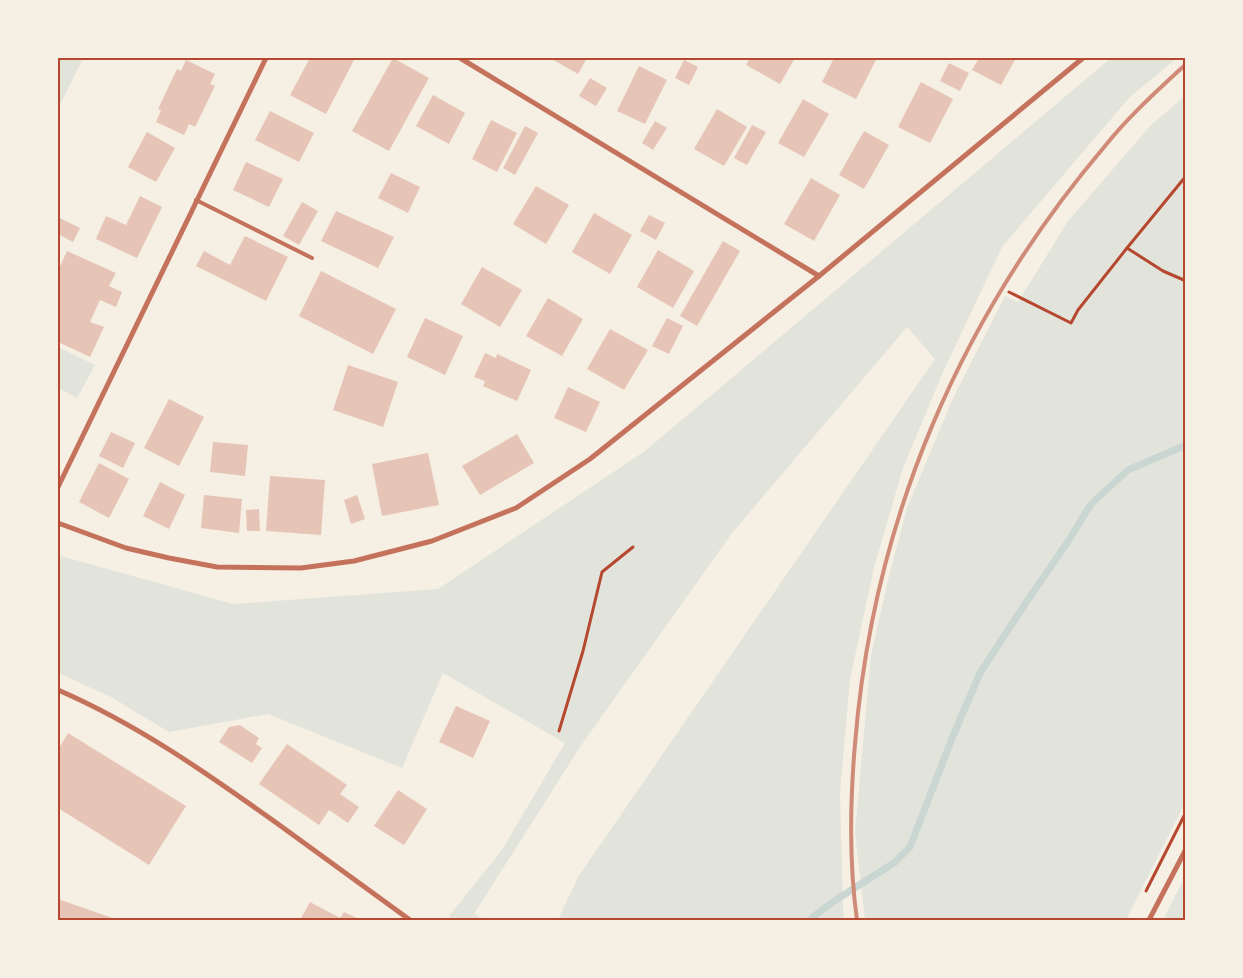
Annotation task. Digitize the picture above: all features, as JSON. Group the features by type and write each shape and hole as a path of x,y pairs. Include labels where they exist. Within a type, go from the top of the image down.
{"street":[{"path":"58,487 266,58"},
{"path":"460,58 819,276"},
{"path":"58,523 126,548 217,567 301,568 354,561 432,541 516,508 590,459 819,276 1083,58"},
{"path":"58,690 124,723 194,766 410,920"},
{"path":"1149,920 1186,848"}],"lane":[{"path":"196,200 312,258"}],"path":[{"path":"1010,292 1071,323 1078,310 1186,176"},
{"path":"1127,248 1163,272 1186,281"},
{"path":"558,731 583,651 602,572 633,547"},
{"path":"1144,895 1186,812"}],"shaded area":[{"path":"58,58 83,58 61,103 58,102"},
{"path":"1111,58 1177,58 1129,98 1002,247 943,372 903,468 874,568 850,679 840,793 844,920 558,920 578,877 935,359 907,327 732,533 578,750 474,914 486,920 452,920 449,916 502,850 565,743 443,673 402,768 268,714 169,732 111,697 58,673 58,563 61,556 233,604 438,589 645,451"},
{"path":"1185,96 1185,803 1126,920 865,920 855,833 871,655 907,508 953,398 1005,296 1018,302 1068,221 1151,125"},
{"path":"58,347 95,365 77,398 58,388"},
{"path":"1185,877 1185,920 1163,920"}],"building":[{"path":"310,58 355,58 326,114 290,95"},
{"path":"393,58 429,78 389,151 352,131"},
{"path":"550,58 587,58 578,74"},
{"path":"750,58 795,58 780,84 746,65"},
{"path":"834,58 877,58 856,99 822,82"},
{"path":"979,58 1016,58 1001,85 972,70"},
{"path":"186,60 215,74 210,84 215,86 195,127 189,124 184,135 156,122 161,110 158,109 177,69 181,71"},
{"path":"684,60 698,67 689,85 675,78"},
{"path":"949,63 969,73 960,91 940,81"},
{"path":"639,66 667,80 645,124 617,111"},
{"path":"590,78 607,88 596,106 579,96"},
{"path":"921,82 953,99 930,143 898,127"},
{"path":"433,95 465,113 449,144 416,126"},
{"path":"803,99 829,114 804,157 778,143"},
{"path":"717,109 747,127 724,166 694,149"},
{"path":"270,111 314,133 299,162 255,140"},
{"path":"491,120 517,133 497,172 472,159"},
{"path":"655,121 667,128 653,150 642,143"},
{"path":"752,125 766,132 747,165 734,158"},
{"path":"525,126 538,133 515,175 503,168"},
{"path":"864,131 889,145 864,189 839,175"},
{"path":"147,132 175,148 156,182 128,167"},
{"path":"246,162 283,179 269,207 233,190"},
{"path":"391,173 420,187 408,213 378,198"},
{"path":"811,178 840,195 814,241 784,224"},
{"path":"536,186 569,205 546,244 513,224"},
{"path":"140,196 162,207 137,258 96,239 106,216 126,225"},
{"path":"302,202 318,211 299,245 283,236"},
{"path":"336,211 394,237 378,268 321,241"},
{"path":"594,213 632,235 610,274 572,252"},
{"path":"649,215 665,223 656,240 640,231"},
{"path":"58,217 80,228 73,242 58,234"},
{"path":"245,236 288,257 266,301 196,266 204,251 230,265"},
{"path":"723,241 740,251 697,326 680,316"},
{"path":"658,250 694,271 673,308 637,287"},
{"path":"67,251 116,273 109,286 122,292 116,307 100,300 90,322 104,327 90,357 58,342 58,271"},
{"path":"482,267 522,290 500,327 461,304"},
{"path":"321,271 396,309 373,354 299,316"},
{"path":"548,298 583,319 562,356 526,336"},
{"path":"425,318 463,336 445,375 407,357"},
{"path":"667,318 683,326 669,354 652,346"},
{"path":"610,329 648,350 624,390 587,369"},
{"path":"485,353 496,358 497,354 531,370 517,401 483,386 485,381 474,377"},
{"path":"348,365 398,382 383,427 333,410"},
{"path":"568,387 600,402 586,432 554,418"},
{"path":"169,399 204,417 179,466 144,448"},
{"path":"111,432 135,443 123,468 99,456"},
{"path":"517,434 534,463 480,495 462,466"},
{"path":"213,442 248,445 245,476 210,472"},
{"path":"428,453 439,505 382,516 372,464"},
{"path":"99,463 129,479 109,518 79,502"},
{"path":"270,476 325,480 321,535 266,531"},
{"path":"160,482 185,495 169,529 143,516"},
{"path":"204,495 242,499 239,533 201,528"},
{"path":"357,495 365,519 351,524 344,500"},
{"path":"259,509 260,531 247,531 246,510"},
{"path":"456,706 490,721 473,758 439,742"},
{"path":"240,725 259,738 256,744 262,748 252,763 219,742 229,727"},
{"path":"68,733 186,806 149,865 58,808 58,750"},
{"path":"287,744 347,785 340,794 359,807 348,823 329,810 319,825 259,784"},
{"path":"398,790 427,809 404,845 374,826"},
{"path":"58,899 118,920 58,920"},
{"path":"310,902 340,918 344,912 361,920 300,920"}],"waterway":[{"path":"809,920 834,901 894,863 910,847 953,736 980,673 1091,504 1128,470 1186,445"}],"railway":[{"path":"857,920 854,898 851,810 855,744 865,661 881,580 904,501 932,425 967,351 1007,280 1053,212 1124,124 1186,64"}]}
